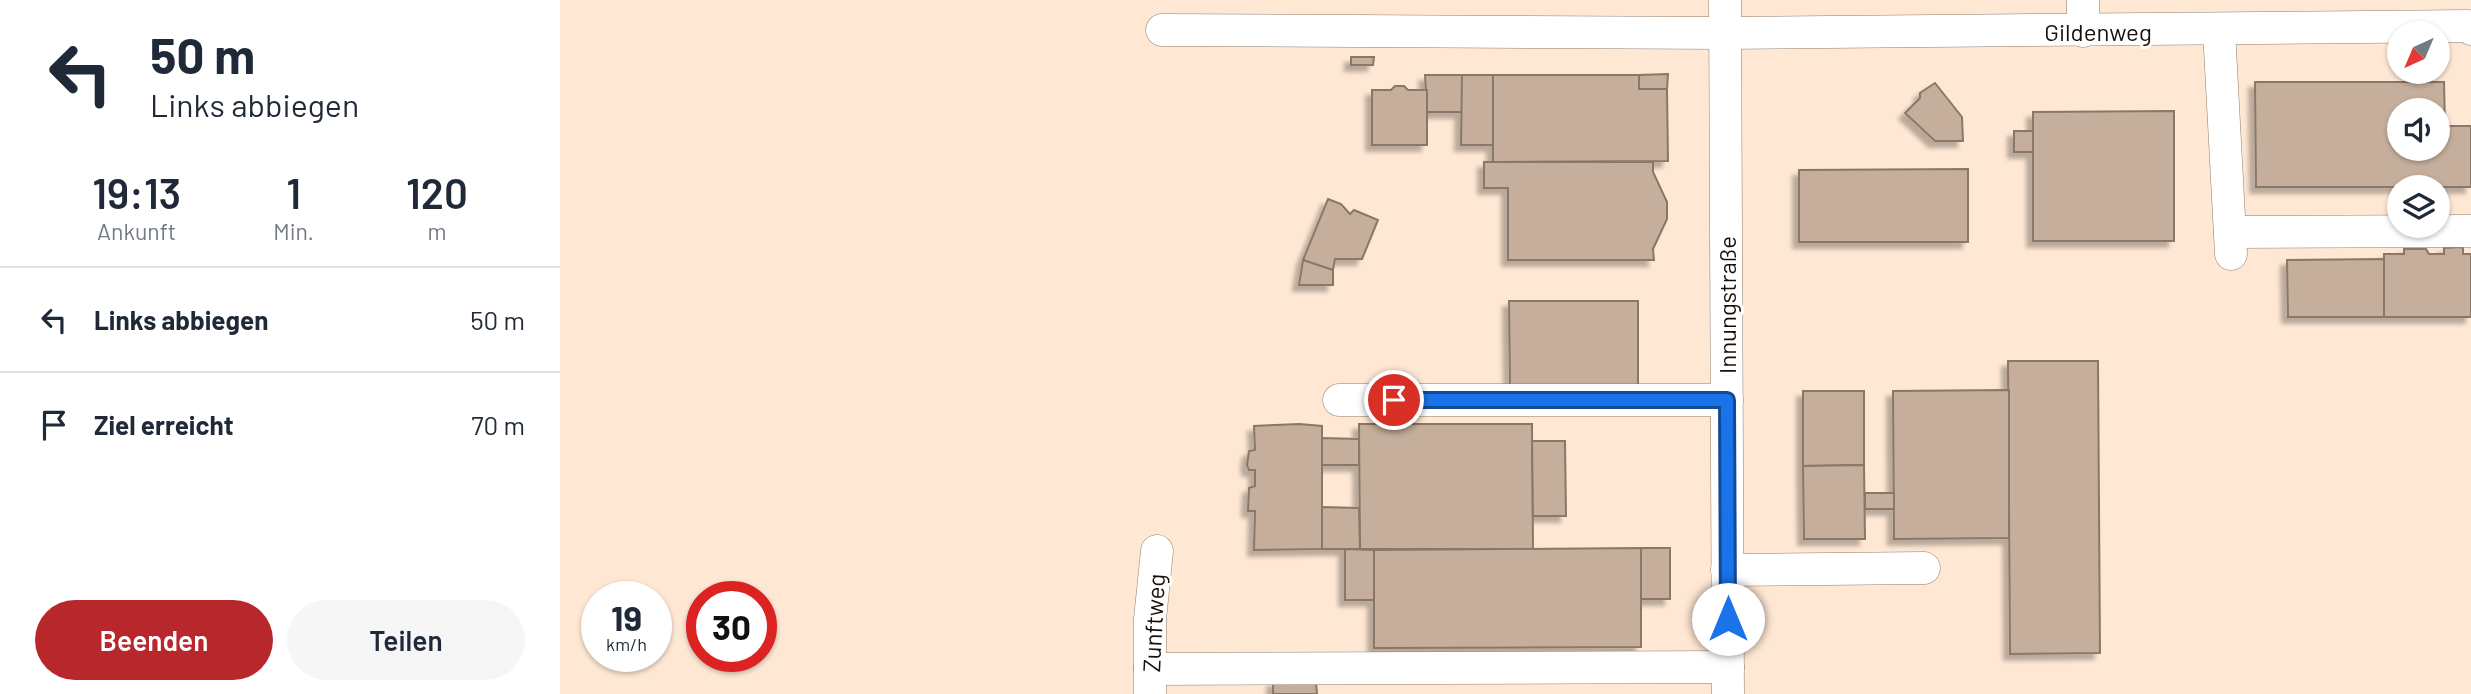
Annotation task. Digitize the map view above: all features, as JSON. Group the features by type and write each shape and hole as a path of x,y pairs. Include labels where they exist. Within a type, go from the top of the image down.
{"street":[{"name":"Innungstraße","path":"1725,0 1728,680"},
{"path":"2083,0 2083,31"},
{"name":"Gildenweg","path":"1162,30 1725,33 2219,30 2468,18"},
{"path":"2219,30 2230,243 2471,231"},
{"path":"1339,400 1727,400"},
{"name":"Zunftweg","path":"1150,682 1150,619 1157,551"},
{"path":"1727,570 1924,568"},
{"path":"1150,682 1728,680"}],"building":[{"path":"1351,57 1374,57 1373,65 1351,65"},
{"path":"1668,74 1667,89 1639,89 1639,75"},
{"path":"1425,75 1462,75 1462,112 1427,112"},
{"path":"1462,75 1493,75 1493,145 1461,145"},
{"path":"1493,75 1639,75 1639,89 1667,89 1668,161 1493,162"},
{"path":"2255,82 2444,84 2444,98 2387,98 2387,161 2450,161 2450,126 2471,126 2471,187 2450,187 2450,175 2387,175 2387,187 2256,187"},
{"path":"1935,83 1962,117 1963,141 1935,141 1905,113 1920,98 1920,93"},
{"path":"1395,86 1404,86 1408,90 1427,90 1427,145 1372,145 1372,90 1391,90"},
{"path":"2174,111 2174,241 2033,241 2033,112"},
{"path":"2014,131 2033,131 2033,152 2014,152"},
{"path":"1484,162 1653,162 1653,172 1667,202 1667,219 1653,249 1654,260 1508,260 1508,188 1484,188"},
{"path":"1968,169 1968,242 1799,242 1799,170"},
{"path":"1328,199 1341,204 1350,214 1354,210 1378,220 1362,259 1335,259 1333,270 1328,271 1303,260"},
{"path":"2444,248 2463,248 2463,254 2471,254 2471,317 2384,317 2384,254 2404,254 2404,249 2426,249 2429,254 2444,254"},
{"path":"2384,259 2384,317 2288,317 2287,260"},
{"path":"1303,260 1333,270 1333,285 1299,285"},
{"path":"1509,301 1638,301 1638,385 1510,386"},
{"path":"2008,361 2098,361 2100,653 2010,654"},
{"path":"2009,390 2009,538 1894,539 1893,391"},
{"path":"1803,391 1864,391 1864,465 1803,466"},
{"path":"1359,424 1532,424 1533,549 1360,549"},
{"path":"1254,426 1322,426 1322,549 1254,550 1255,511 1248,511 1249,488 1255,486 1255,470 1249,470 1247,465 1249,451 1255,450"},
{"path":"1322,438 1359,439 1359,465 1322,465"},
{"path":"1532,441 1565,441 1566,516 1533,516"},
{"path":"1864,465 1865,539 1804,539 1803,466"},
{"path":"1865,493 1894,493 1894,509 1865,509"},
{"path":"1322,507 1359,508 1360,549 1322,549"},
{"path":"1641,548 1670,548 1670,599 1641,599"},
{"path":"1641,548 1641,647 1374,648 1374,550"},
{"path":"1345,549 1374,550 1374,600 1345,600"},
{"path":"1273,681 1316,681 1317,694 1273,694"}],"route":[{"path":"1394,400 1727,400 1728,619"}]}
